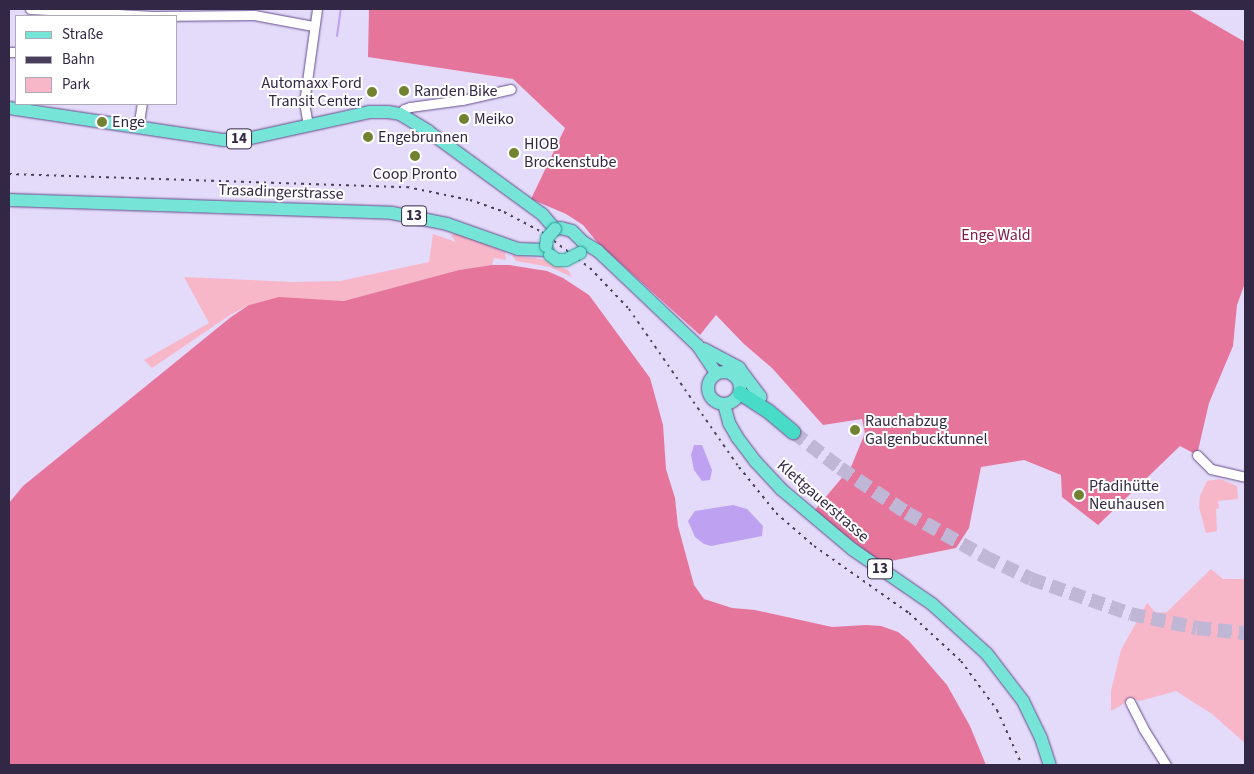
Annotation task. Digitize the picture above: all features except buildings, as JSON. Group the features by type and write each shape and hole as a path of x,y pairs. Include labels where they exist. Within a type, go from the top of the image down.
{"highway":[{"path":"740,393 768,411 793,432"},
{"path":"761,398 768,411"}],"main road":[{"name":"14","path":"9,108 224,140 251,138 369,112 400,114 428,131 545,217 558,229"},
{"name":"Trasadingerstrasse","path":"9,200 392,213 447,224 518,249 548,250"},
{"path":"548,250 547,238 558,229"},
{"name":"13","path":"558,229 572,231 579,239 598,252 698,346 716,373 708,383 708,393 714,401 724,404"},
{"name":"13","path":"548,250 557,260 566,260 580,252 596,256 616,269"},
{"path":"698,346 740,368 761,398"},
{"path":"716,373 723,371 733,374 740,382 740,393 734,401 724,404"},
{"name":"Klettgauerstrasse","path":"724,404 729,423 737,437 756,462 781,489 852,549 932,604 987,654 1023,701 1041,738 1050,765"}],"street":[{"path":"30,9 135,15"},
{"path":"308,125 304,103 313,26 317,9"},
{"path":"178,16 254,15 313,26"},
{"path":"400,114 404,109 410,107 462,100 512,89"},
{"path":"138,128 142,105"},
{"path":"1197,455 1211,468 1245,477"},
{"path":"1130,702 1143,728 1166,765"}],"green space":[{"name":"Enge Wald","path":"369,9 1188,9 1245,42 1245,283 1237,305 1233,346 1209,403 1197,455 1180,446 1098,525 1062,497 1061,475 1024,460 981,467 969,528 956,548 881,563 814,511 851,467 865,433 862,419 823,425 772,368 744,344 716,315 700,335 597,242 583,225 566,214 531,199 565,128 513,79 368,57"},
{"path":"457,233 505,252 506,260 494,258 492,265 459,270 345,301 280,298 249,305 230,315 152,368 144,360 209,323 184,277 292,282 340,281 429,262 433,234 456,242 451,235"},
{"path":"512,255 547,260 568,270 572,277 550,267 516,261"},
{"path":"492,265 509,265 547,271 563,278 589,295 650,378 663,425 666,469 675,498 678,526 694,585 704,599 732,608 755,610 832,627 881,626 898,632 909,641 947,685 970,726 986,765 9,765 9,503 23,486 231,317 249,305 279,297 344,301 459,270"},
{"path":"1220,479 1237,486 1238,499 1218,501 1219,508 1216,509 1217,531 1206,533 1199,507 1200,496 1207,481"},
{"path":"1211,569 1223,579 1245,579 1245,743 1212,714 1176,691 1140,701 1132,699 1111,711 1111,691 1121,650 1147,603 1156,613 1167,612"}],"shaded area":[{"path":"694,445 702,445 712,470 710,480 702,481 694,470 691,455"},
{"path":"733,505 747,509 763,526 762,536 711,546 704,544 695,537 688,521 695,511"}],"waterway":[{"path":"337,36 341,9"}],"tunnel":[{"path":"793,432 840,468 907,513 985,557 1031,579 1131,614 1197,628 1245,633"}],"railway":[{"path":"9,174 407,187 470,200 504,212 542,232 590,268 629,309 739,467 776,513 814,546 909,613 961,661 997,710 1022,765"}],"place":[{"name":"Randen Bike","path":"404,91"},
{"name":"Automaxx Ford Transit Center","path":"372,92"},
{"name":"Meiko","path":"464,119"},
{"name":"Enge","path":"102,122"},
{"name":"Engebrunnen","path":"368,137"},
{"name":"HIOB Brockenstube","path":"514,153"},
{"name":"Coop Pronto","path":"415,156"},
{"name":"Rauchabzug Galgenbucktunnel","path":"855,430"},
{"name":"Pfadihütte Neuhausen","path":"1079,495"}]}
